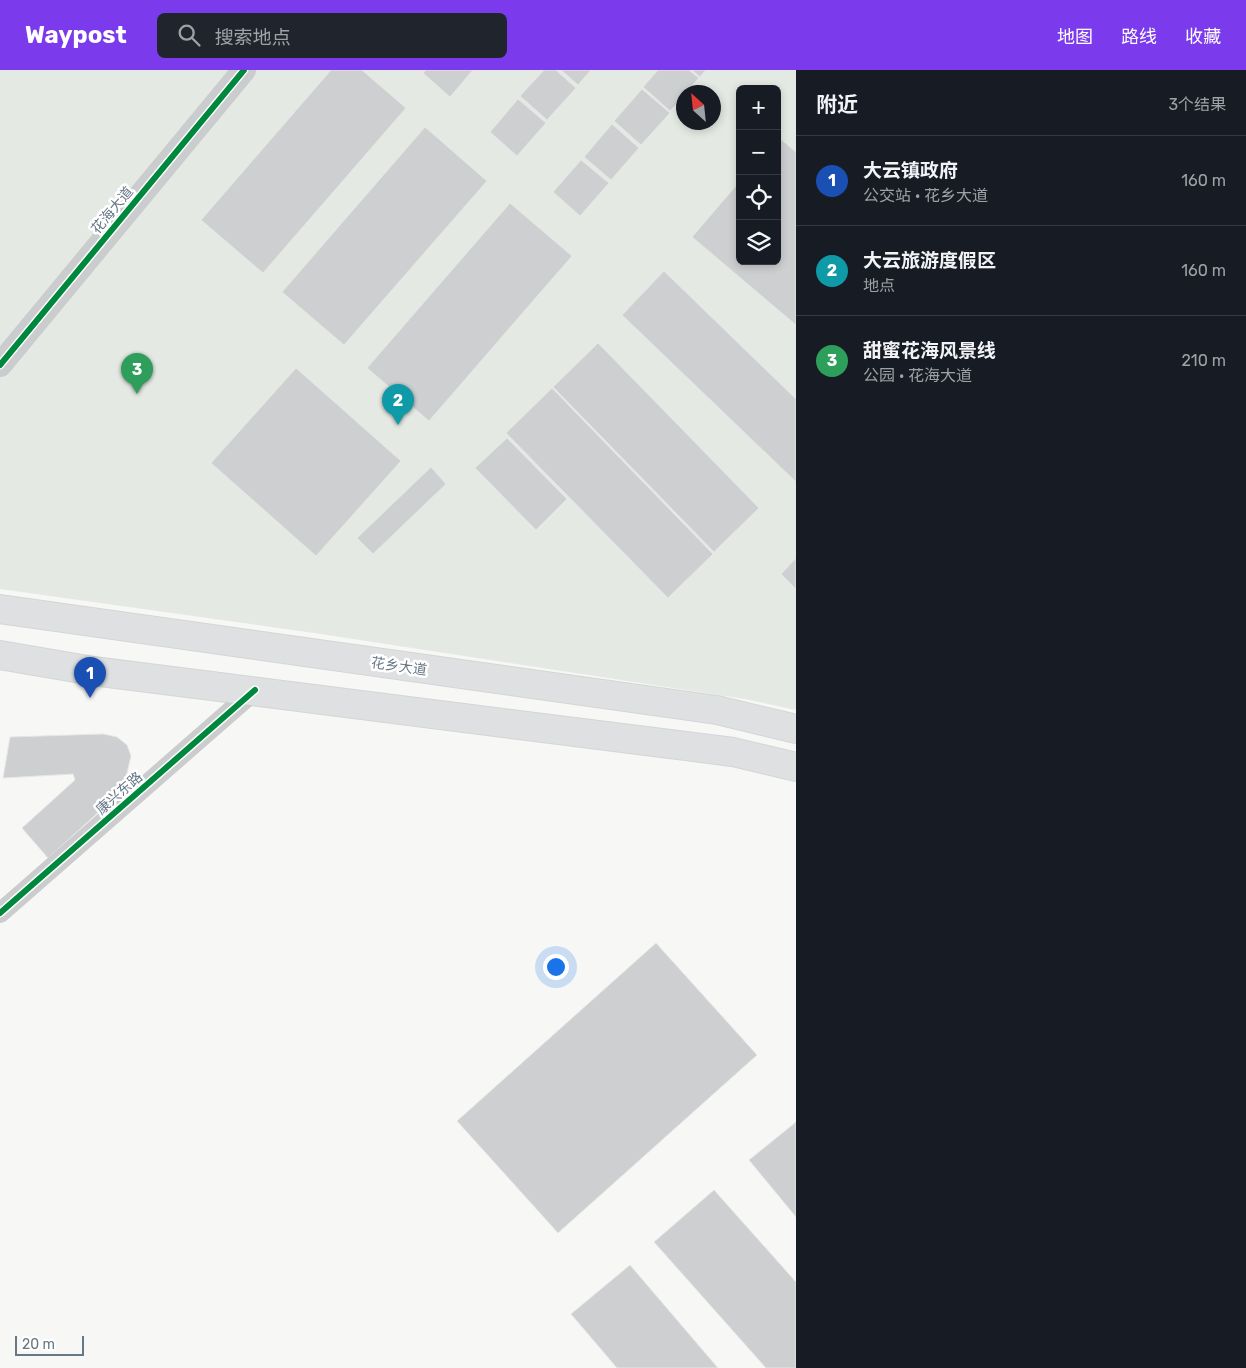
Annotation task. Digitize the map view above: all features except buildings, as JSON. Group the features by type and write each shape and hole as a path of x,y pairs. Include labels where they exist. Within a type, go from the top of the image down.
{"main road":[{"name":"花乡大道","path":"0,609 716,710 796,729"},
{"path":"0,655 93,671 733,752 796,767"}],"street":[{"name":"花海大道","path":"0,365 244,70"},
{"name":"康兴东路","path":"0,914 255,690"}],"shaded area":[{"path":"0,70 796,70 796,710 745,699 314,633 0,589"}],"cycle path":[{"path":"0,365 244,70"},
{"path":"0,913 255,690"}],"place":[{"name":"甜蜜花海风景线","path":"137,394"},
{"name":"大云旅游度假区","path":"398,425"},
{"name":"大云镇政府","path":"90,698"}]}
